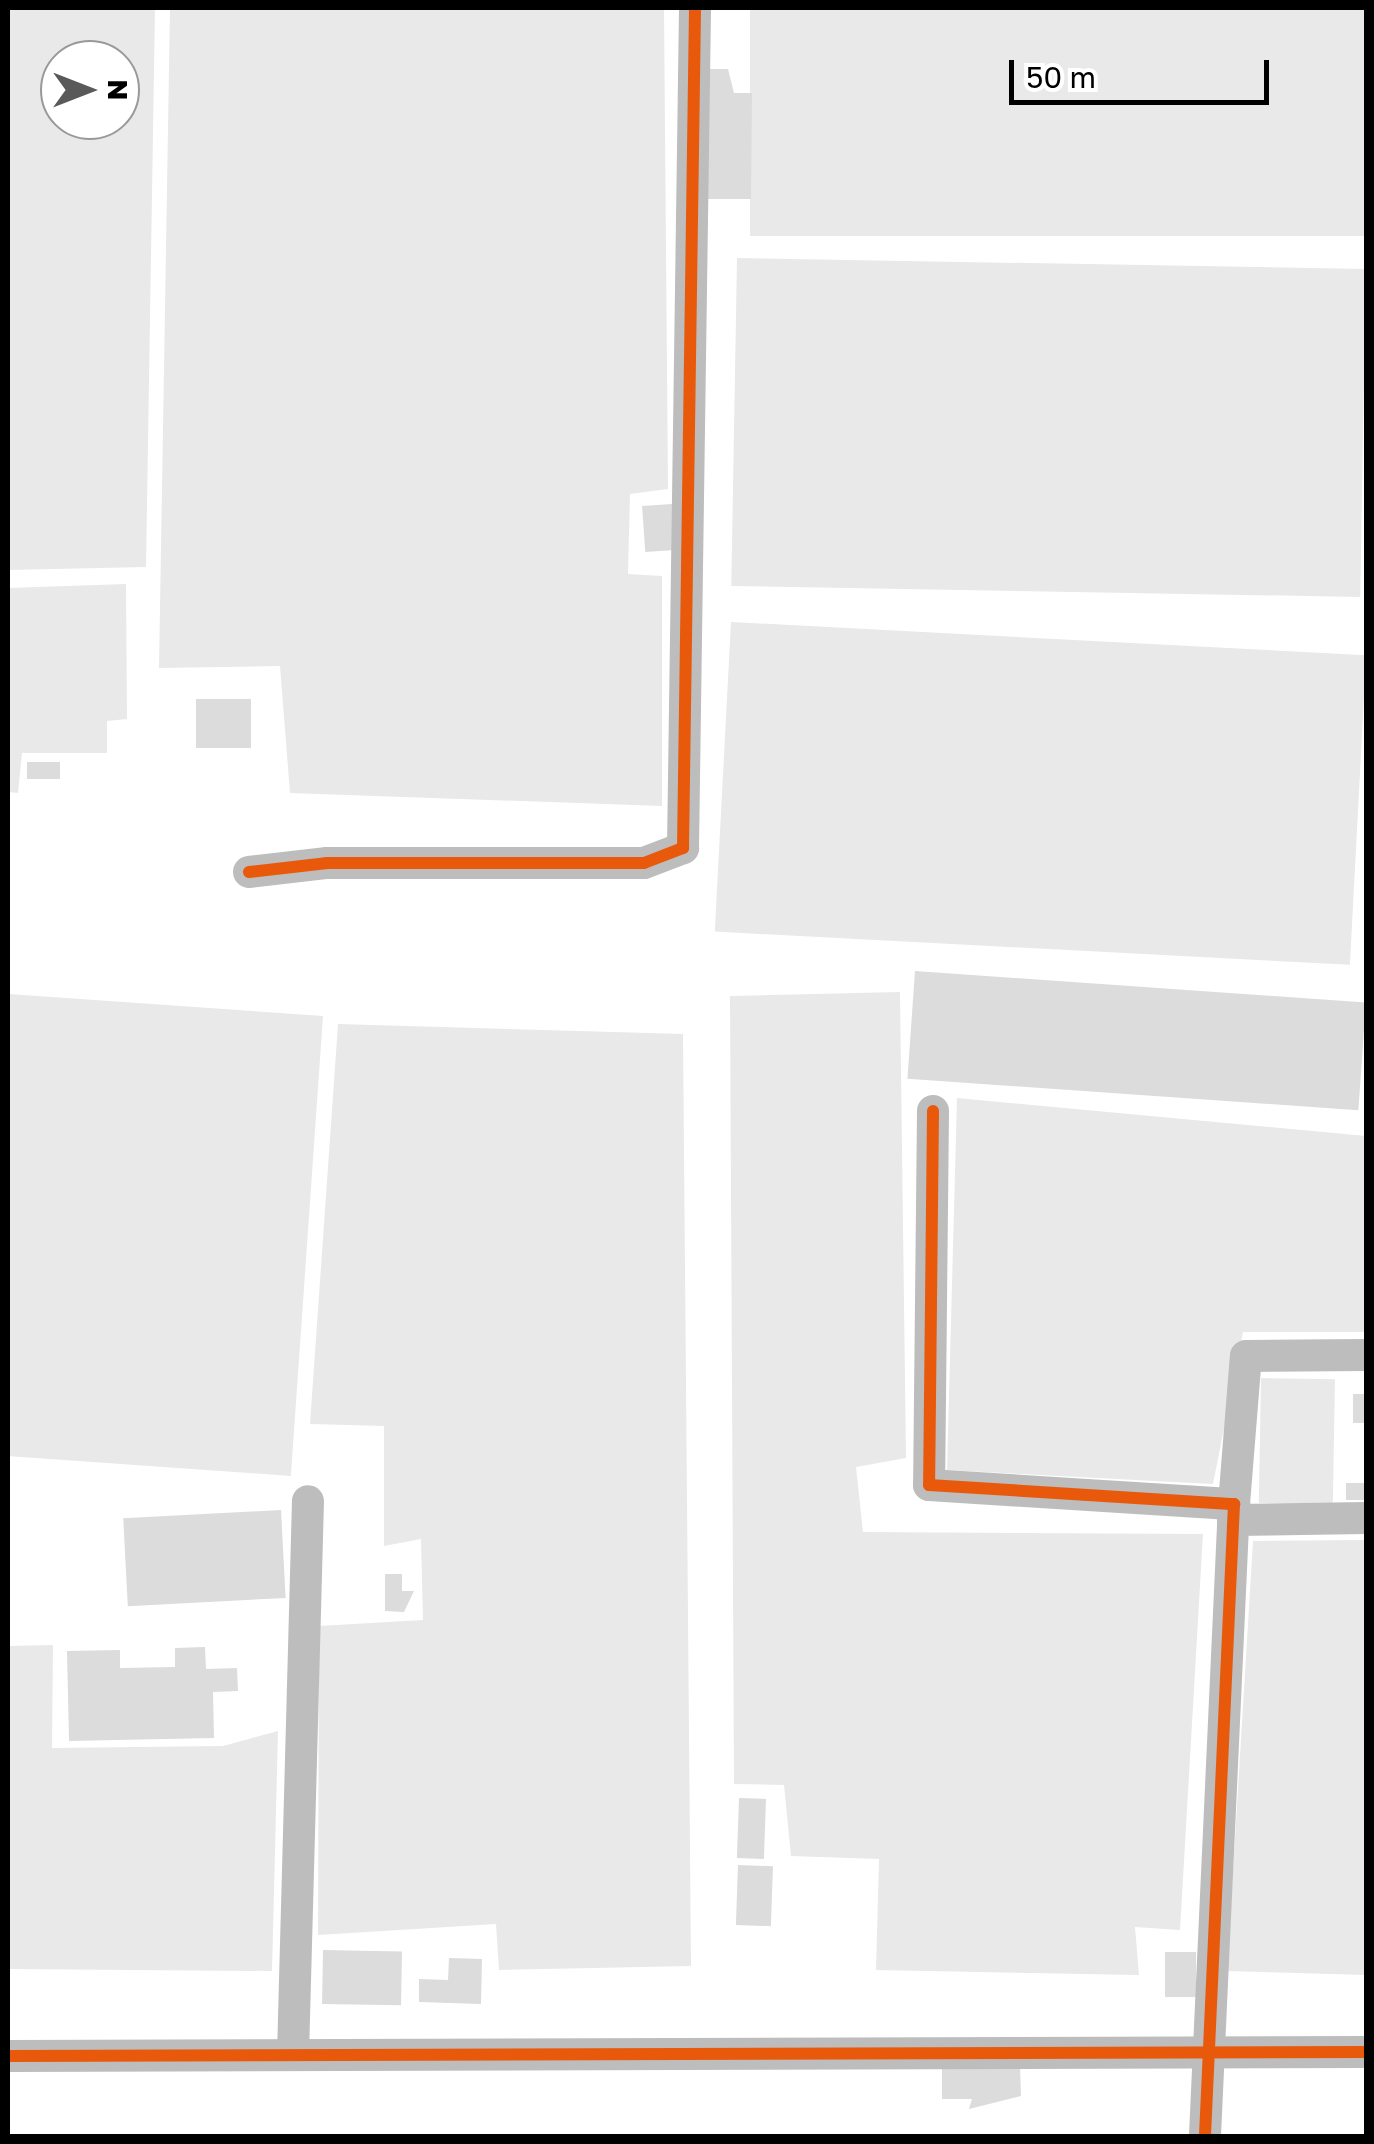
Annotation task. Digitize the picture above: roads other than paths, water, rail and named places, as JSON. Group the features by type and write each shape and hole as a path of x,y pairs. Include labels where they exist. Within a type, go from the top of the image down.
{"street":[{"path":"250,872 327,863 644,863 684,848 696,8"},
{"path":"933,1112 929,1485 1234,1512 1366,1518"},
{"path":"1205,2136 1203,2052 1246,1356 1366,1354"},
{"path":"293,2055 308,1501"},
{"path":"8,2056 1366,2052"}]}
